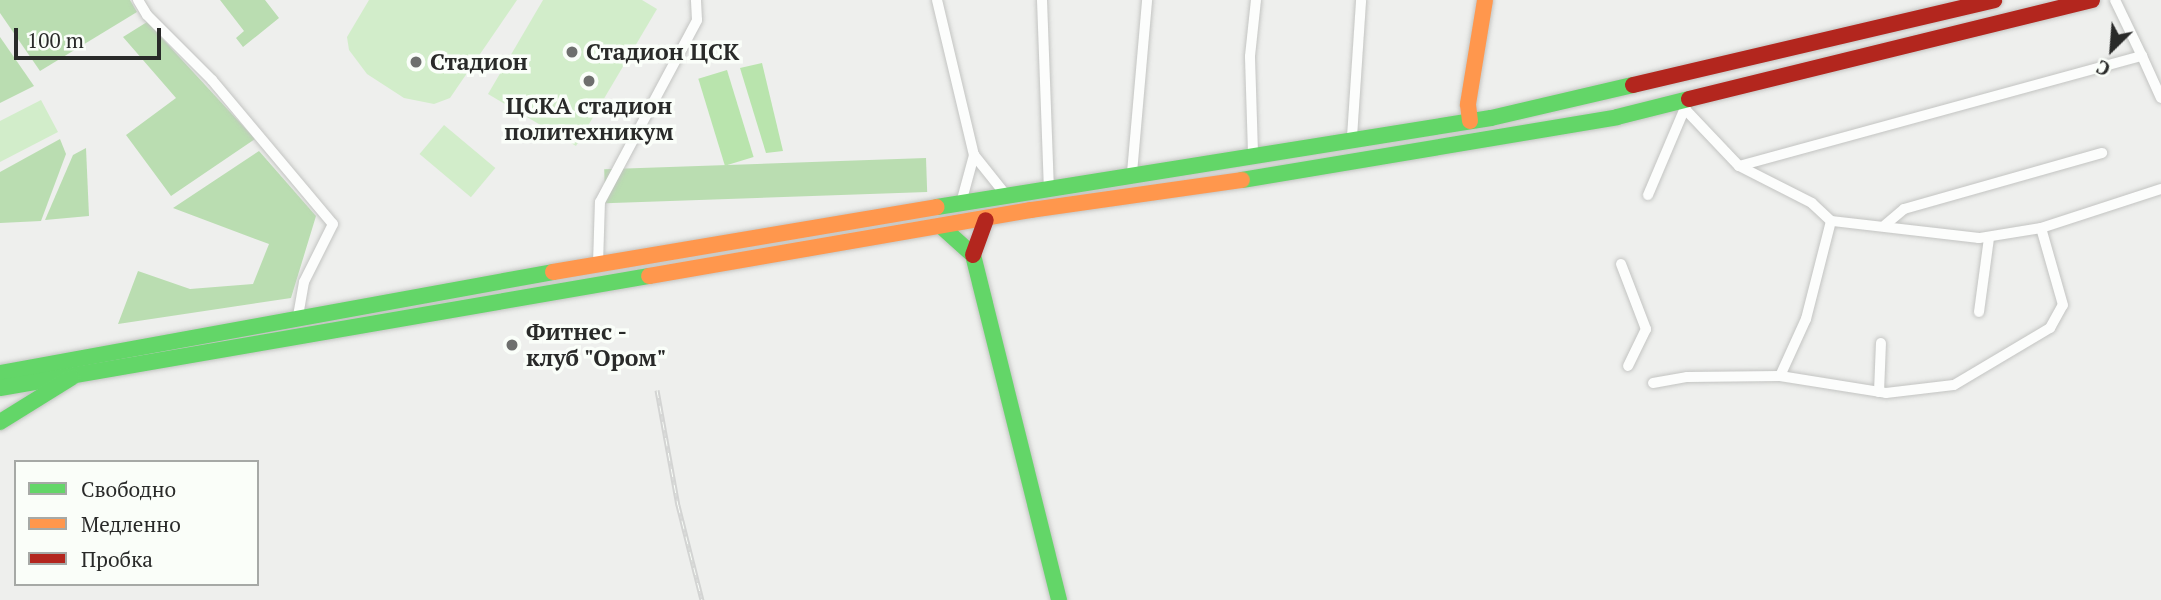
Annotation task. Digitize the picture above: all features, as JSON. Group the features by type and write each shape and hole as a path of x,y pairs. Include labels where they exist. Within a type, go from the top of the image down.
{"main road":[{"path":"1469,121 1485,0"},
{"path":"0,363 21,368 86,368 782,244 961,203 1049,187 1352,137 1469,121 1570,101 1994,0"},
{"path":"0,388 298,316 598,264 943,228 1686,105 2092,0"},
{"path":"1570,101 1574,124"},
{"path":"1159,168 1164,193"},
{"path":"973,255 986,220"},
{"path":"943,228 973,255 1059,600"},
{"path":"0,373 21,368"},
{"path":"0,422 86,368"}],"street":[{"path":"138,0 147,15 212,80 333,224 304,282 298,316"},
{"path":"598,264 600,202 697,20 696,0"},
{"path":"937,0 974,155 1006,195"},
{"path":"1042,0 1049,187"},
{"path":"1132,173 1147,0"},
{"path":"1253,153 1250,57 1256,0"},
{"path":"1352,137 1361,0"},
{"path":"2115,0 2161,98"},
{"path":"1739,166 2142,56"},
{"path":"1648,195 1686,105 1739,166 1812,203 1831,221 1989,237 2041,228 2161,189"},
{"path":"1885,225 1903,209 2102,153"},
{"path":"961,203 974,155"},
{"path":"1780,376 1806,319 1831,221"},
{"path":"1653,383 1687,377 1780,376 1879,392 1954,385 2050,328 2063,305 2041,228"},
{"path":"1979,312 1989,237"},
{"path":"1621,264 1646,330 1628,366"},
{"path":"1879,392 1881,343"}],"shaded area":[{"path":"0,0 130,0 137,12 40,71 0,13"},
{"path":"220,0 265,0 279,18 243,47 236,38 244,31"},
{"name":"Стадион","path":"369,0 517,0 450,98 434,104 404,98 367,74 349,50 347,37"},
{"name":"Стадион ЦСК","path":"543,0 642,0 657,9 576,146 488,94"},
{"path":"147,22 255,139 171,196 126,135 176,98 123,37"},
{"path":"0,37 34,86 0,103"},
{"path":"762,63 783,151 766,153 740,68"},
{"path":"727,70 754,157 725,166 698,79"},
{"path":"41,100 58,132 0,162 0,121"},
{"name":"Стадион","path":"444,125 495,168 471,197 420,154"},
{"path":"60,139 66,154 41,221 0,223 0,172"},
{"path":"86,148 89,216 45,220 73,155"},
{"path":"259,151 316,216 291,298 118,324 138,271 190,289 253,284 269,244 173,208"},
{"path":"926,158 927,192 605,203 604,169"}],"railway":[{"path":"657,390 678,505 702,600"}],"traffic: fast":[{"path":"937,207 1491,118 1633,85"},
{"path":"1242,180 1617,117 1689,99"},
{"path":"943,228 973,255 1059,600"},
{"path":"0,373 553,272"},
{"path":"0,388 649,276"},
{"path":"0,422 71,378"}],"traffic: slow":[{"path":"1470,121 1468,104 1485,0"},
{"path":"649,276 1031,210 1242,180"},
{"path":"553,272 937,207"}],"traffic: jam":[{"path":"1633,85 1994,0"},
{"path":"1689,99 2092,0"},
{"path":"973,255 986,220"}],"place":[{"name":"Стадион ЦСК","path":"572,52"},
{"name":"Стадион","path":"416,62"},
{"name":"ЦСКА стадион политехникум","path":"589,81"},
{"name":"Фитнес - клуб \"Ором\"","path":"512,345"}]}
